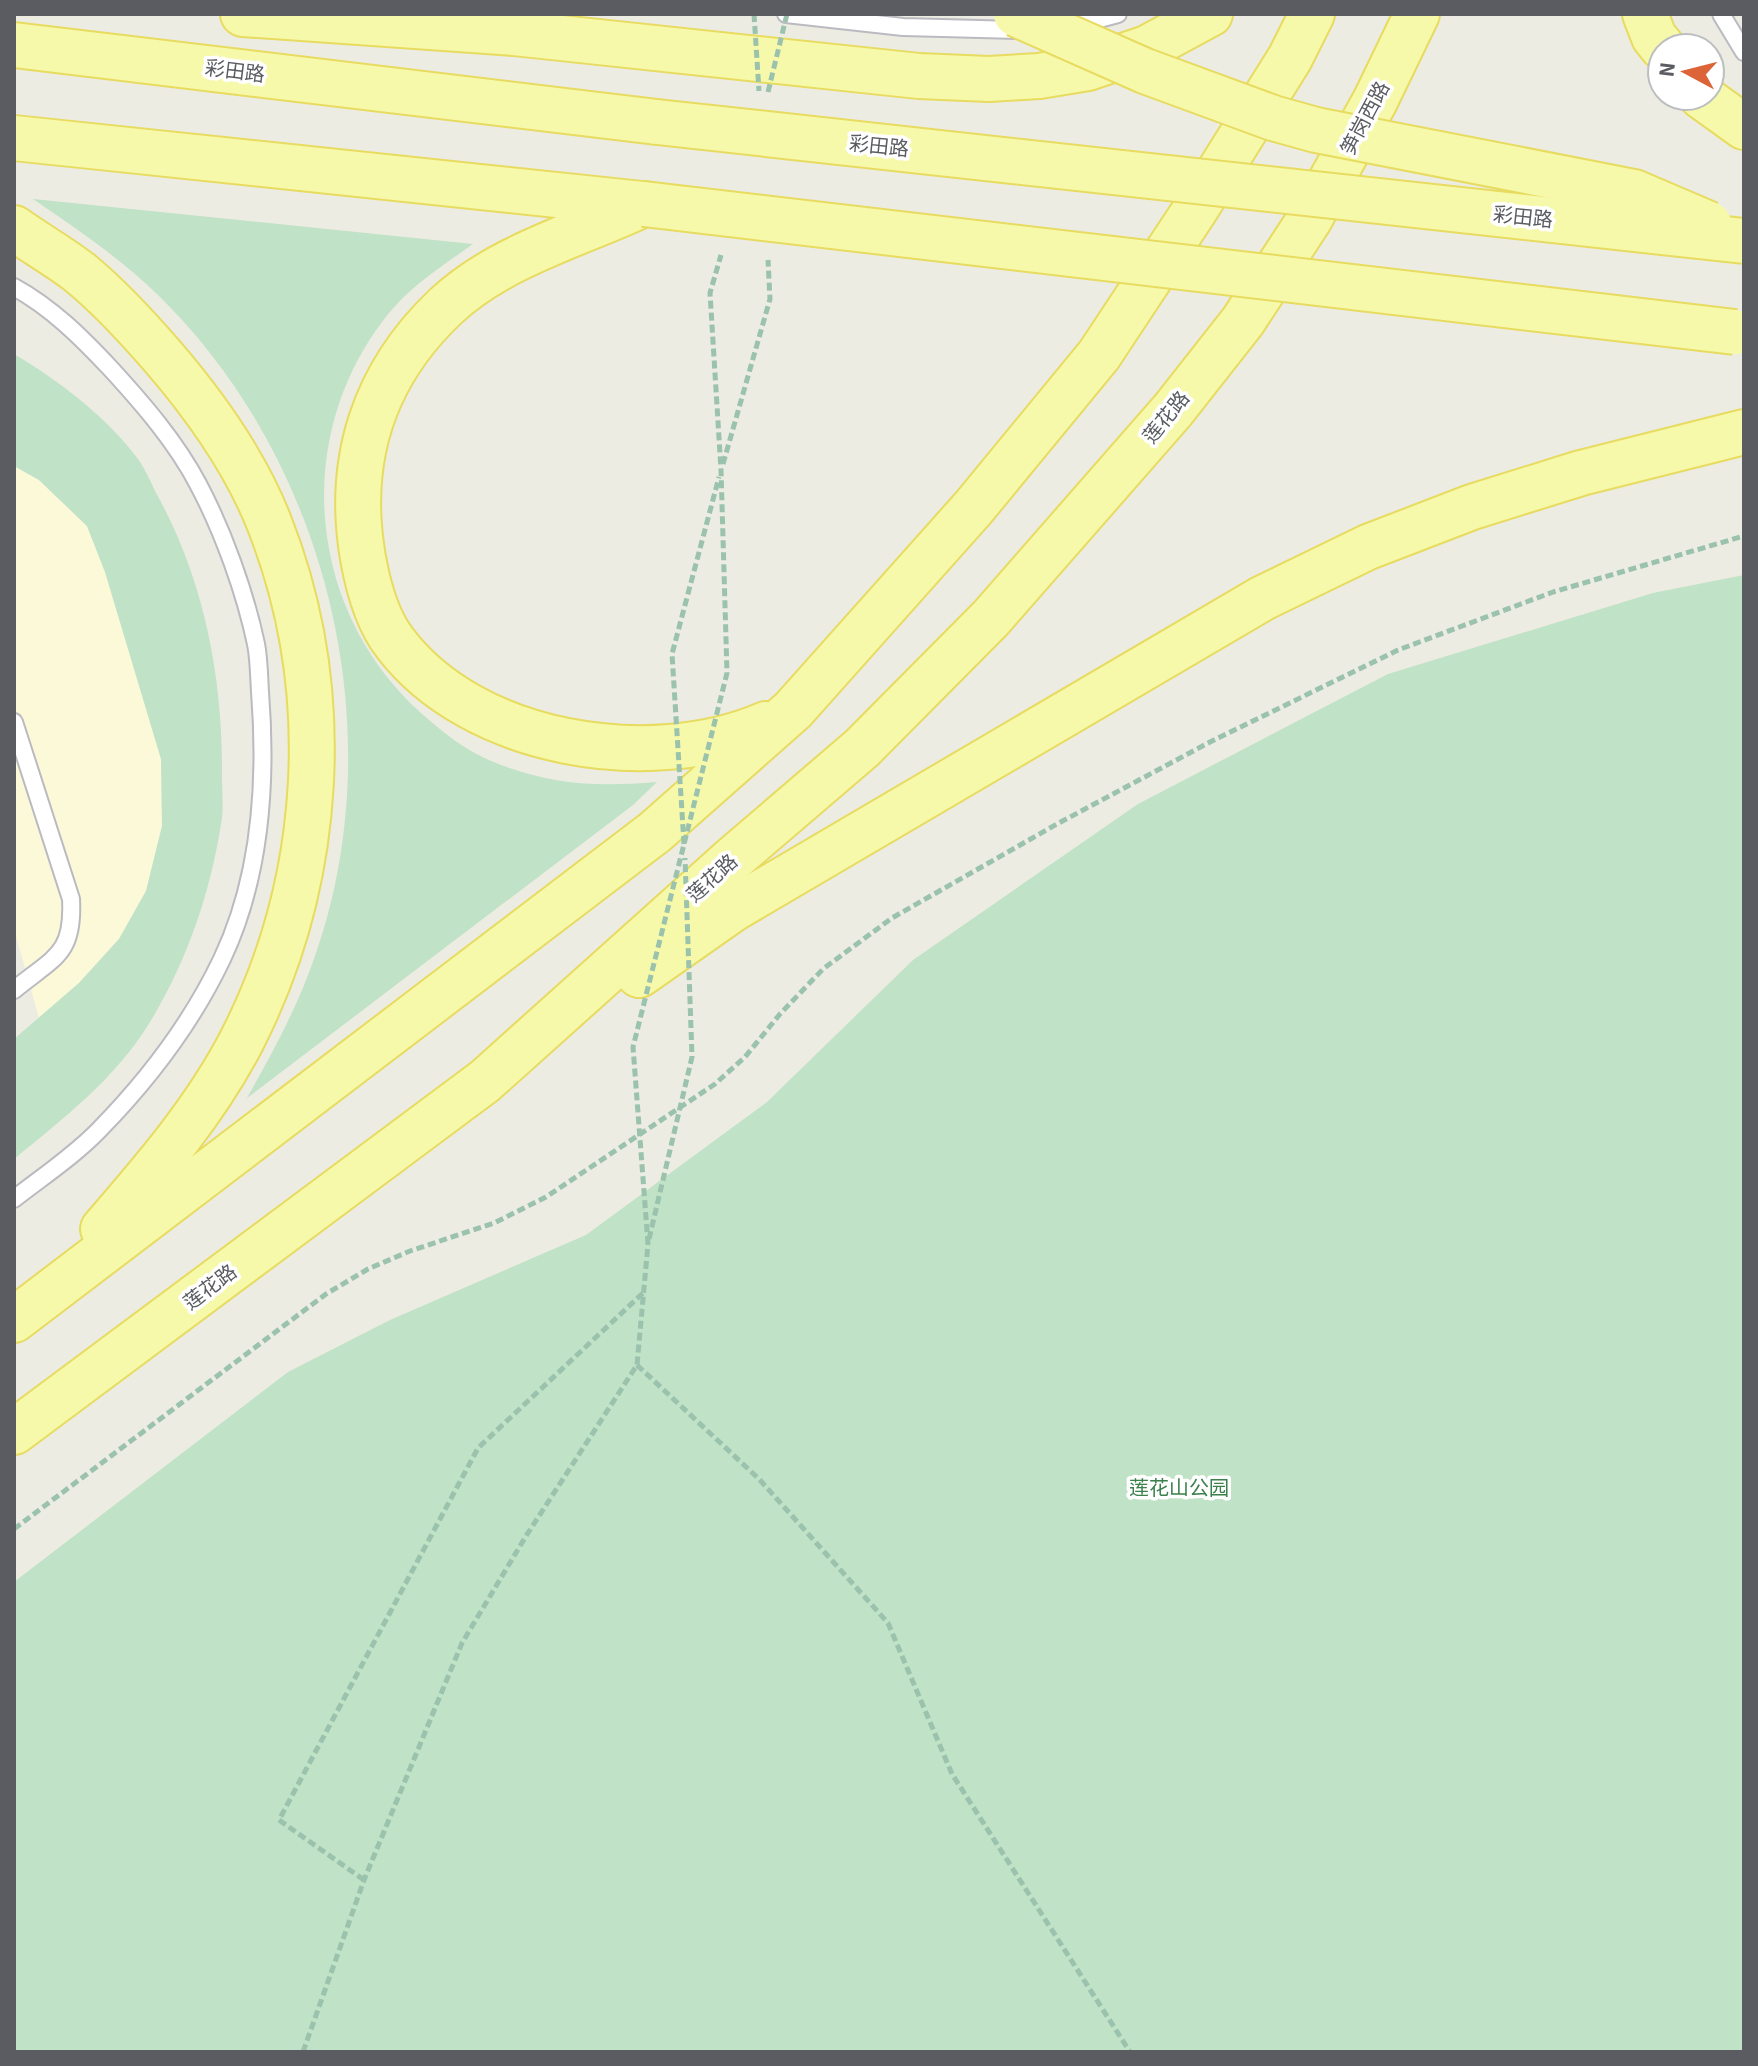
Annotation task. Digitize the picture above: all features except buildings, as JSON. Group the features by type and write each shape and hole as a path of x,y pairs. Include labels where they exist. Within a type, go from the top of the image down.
{"main road":[{"path":"243,14 514,33 919,76 989,79 1039,76 1088,68 1147,48 1210,14"},
{"path":"1016,14 1145,71 1273,118 1316,130 1634,192 1744,240"},
{"path":"30,1308 655,832 793,710 974,507 1099,355 1290,58 1312,14"},
{"name":"笋岗西路","path":"1309,220 1375,101 1417,14"},
{"name":"彩田路","path":"14,45 657,122 1744,240"},
{"path":"1723,112 1744,127"},
{"path":"14,138 644,204 1740,332"},
{"path":"644,204 533,251 466,288 428,324 397,363 372,413 361,462 360,540 371,593 392,640 430,681 470,708 525,729 599,745 688,746 747,731 793,710"},
{"name":"莲花路","path":"14,1432 485,1081 729,862 862,748 991,618 1173,410 1243,321 1309,220"},
{"path":"14,228 80,273 134,323 190,388 234,455 270,523 292,586 307,654 313,733 310,812 298,885 278,955 242,1040 198,1113 142,1183 30,1308"},
{"path":"485,1081 733,909 1263,598 1368,547 1472,507 1581,473 1744,432"}],"lane":[{"path":"787,14 903,27 1003,31 1068,27 1118,14"},
{"path":"1721,14 1744,52"},
{"path":"14,287 70,326 129,389 168,437 199,485 243,594 256,646 264,774 247,890 223,956 201,998 152,1071 97,1132 14,1199"},
{"path":"14,722 71,899 72,924 69,940 60,953 14,990"}],"path":[{"path":"754,14 762,106 787,14"},
{"path":"648,1244 633,1047 685,850 727,673 721,470 710,293 723,250"},
{"path":"303,2052 364,1880 462,1643 526,1536 637,1365 648,1244 692,1057 685,850 672,654 770,299 768,255"},
{"path":"14,1529 326,1294 368,1269 410,1251 494,1223 546,1197 715,1084 745,1057 823,969 892,918 1210,742 1398,650 1553,592 1744,536"},
{"path":"364,1880 279,1820 478,1448 644,1292"},
{"path":"637,1365 759,1479 888,1623 952,1774 1130,2052"}],"shaded area":[{"path":"14,466 39,480 87,526 105,572 161,759 162,826 146,891 119,939 79,983 39,1018 14,929"}],"green space":[{"path":"33,199 473,244 426,278 394,307 355,366 335,417 325,470 325,523 335,576 354,626 383,672 421,713 463,746 512,769 553,780 592,784 657,782 633,805 247,1098 301,993 315,956 338,870 348,781 345,692 330,603 303,518 265,437 217,362 144,281 98,244"},
{"path":"14,354 48,375 97,414 126,443 141,463 172,524 198,593 214,665 219,702 223,806 210,876 195,926 175,975 150,1022 105,1079 14,1159 14,1039 79,983 119,939 146,891 162,826 161,759 105,572 87,526 39,480 14,466"},
{"name":"莲花山公园","path":"1744,575 1744,2052 14,2052 14,1582 288,1372 390,1320 586,1235 767,1102 913,960 1138,804 1388,674 1653,593"}]}
